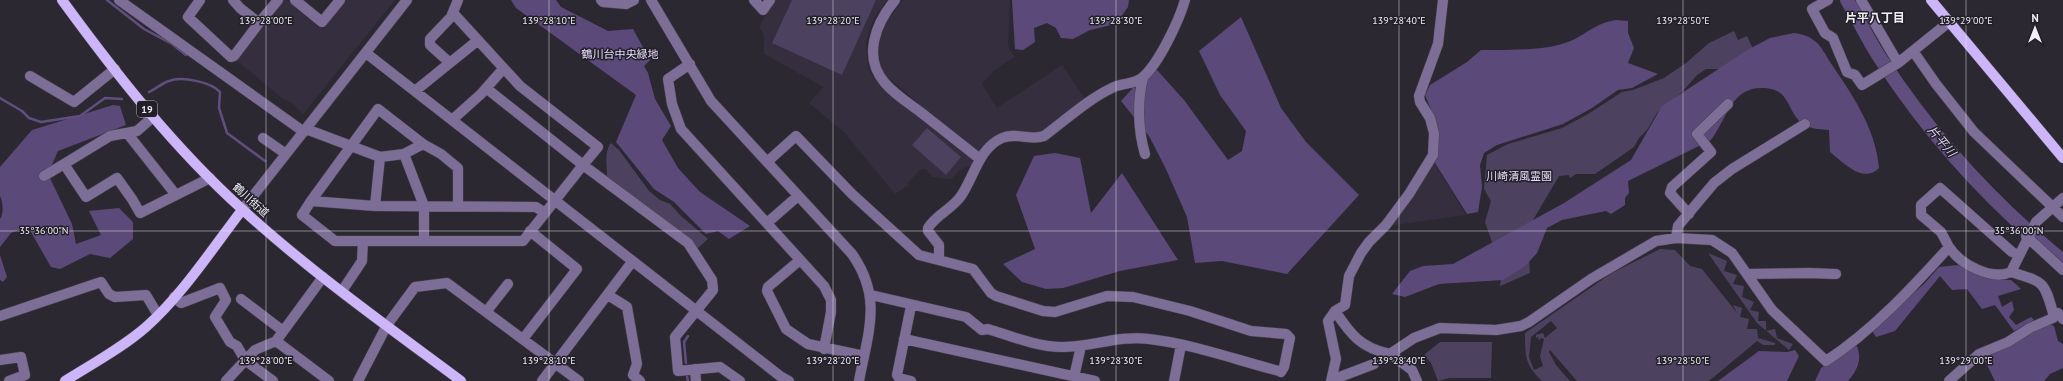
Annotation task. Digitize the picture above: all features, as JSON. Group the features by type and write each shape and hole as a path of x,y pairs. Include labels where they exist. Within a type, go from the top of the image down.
{"main road":[{"name":"鶴川街道","path":"62,0 153,117 242,210 323,277 458,380"},
{"path":"1931,0 2063,158"},
{"path":"65,381 130,339 158,315 174,297 242,210"}],"street":[{"path":"119,0 305,130 380,157 404,154 423,144"},
{"path":"200,0 188,17 231,57 234,56 278,0"},
{"path":"233,0 259,23"},
{"path":"295,0 322,22 340,0"},
{"path":"242,210 406,0"},
{"path":"450,63 430,45 430,39 454,14 458,0"},
{"path":"601,0 603,2 626,4 634,0"},
{"path":"651,0 711,101 852,254 863,270 871,295 871,312 859,381"},
{"path":"754,0 763,10 770,0"},
{"path":"896,0 879,23 873,42 874,61 880,77 899,95 980,159"},
{"path":"1145,154 1141,140 1138,94 1143,78 1173,32 1185,0"},
{"path":"1332,380 1336,359 1328,321 1335,311 1345,305 1349,276 1361,252 1386,225 1409,194 1433,155 1434,133 1430,118 1420,102 1419,96 1438,44 1443,0"},
{"path":"1828,0 1812,9 1825,33 1833,38 1848,72 1855,75 1862,85 1896,65 1949,22"},
{"path":"1861,0 1896,65"},
{"path":"454,14 476,37 477,41 520,86 598,147 522,241 335,241 302,215 378,109 423,144 441,154 458,168 458,206"},
{"path":"415,91 477,41"},
{"path":"1914,51 1936,84 1974,132 2063,217"},
{"path":"366,53 696,312 774,372 789,381"},
{"path":"690,64 668,79 672,104 681,129 824,286 831,300 831,312 824,349"},
{"path":"30,76 74,102 115,69"},
{"path":"452,120 486,88 503,69"},
{"path":"939,260 939,245 928,231 928,228 953,207 961,196 986,150 1004,137 1015,136 1038,138 1044,136 1086,103 1115,87 1143,78"},
{"path":"486,88 583,165 688,243 712,280 713,290 675,337 679,376 695,369 720,367 740,381"},
{"path":"1689,214 1670,193 1672,187 1711,152 1697,134 1728,104"},
{"path":"44,176 110,136 136,131 153,117"},
{"path":"1676,238 1678,226 1714,183 1732,169 1805,124"},
{"path":"127,133 176,195"},
{"path":"767,162 796,136 852,194 919,255 973,268 991,293 996,296 1049,312 1060,312 1107,296 1119,296 1190,311 1251,331 1286,334 1290,338 1284,367 1281,372 1181,345 1149,339 1135,338 1080,346 1050,346 988,329 982,330 966,317 911,306 877,295 871,295"},
{"path":"263,138 286,154"},
{"path":"404,154 424,206 424,241"},
{"path":"375,206 380,157"},
{"path":"64,164 86,197 117,178 140,213 210,178"},
{"path":"1949,381 1979,354 2008,342 2030,328 2053,318 2053,313 2045,286 2036,279 2011,272 2000,275 1992,274 1974,268 1959,258 1949,247 1941,232 1921,215 1921,205 1940,188 2012,252 2019,255"},
{"path":"767,223 798,196"},
{"path":"2011,272 2036,222 2063,198"},
{"path":"311,201 375,206 536,207 545,213"},
{"path":"523,339 577,269 530,231"},
{"path":"2028,236 2063,270"},
{"path":"1390,354 1414,338 1440,328 1496,330 1521,326 1646,246 1656,241 1676,238 1712,240 1725,247 1732,253 1748,274 1772,310 1826,361 1861,334 1915,284 1949,247"},
{"path":"342,291 362,261 363,241"},
{"path":"800,260 768,287 767,291 786,330 808,344 824,349 864,356"},
{"path":"542,381 632,262"},
{"path":"1748,274 1836,274"},
{"path":"226,381 256,350 276,342 323,277"},
{"path":"0,316 101,282 109,294 115,297 146,295 158,315"},
{"path":"358,381 387,325 415,287 447,283 578,381"},
{"path":"486,312 508,284"},
{"path":"174,297 181,303 220,288 226,300 215,318 230,342 237,346 246,360 273,381"},
{"path":"608,295 627,307 637,364 633,375 640,381"},
{"path":"241,299 251,302 283,331"},
{"path":"911,306 897,375 899,378 911,381"},
{"path":"1335,311 1358,340 1377,351 1390,354 1412,370 1417,381"},
{"path":"2053,313 2058,314 2063,319"},
{"path":"904,339 1095,381"},
{"path":"276,342 329,381"},
{"path":"1174,381 1181,345"},
{"path":"1074,377 1080,346"},
{"path":"0,360 21,357 25,375 8,381"},
{"path":"1332,380 1374,364"},
{"path":"695,369 696,381"}],"shaded area":[{"path":"282,0 287,0 323,29 346,0 395,0 303,114 292,103 283,99 235,59"},
{"path":"775,0 887,0 874,18 866,41 868,67 874,79 972,158 973,165 961,169 952,178 947,179 932,177 926,169 921,169 907,183 909,185 895,194 844,132 809,103 824,87 764,54 764,35 759,27"},
{"path":"903,0 1010,0 1008,46 1015,57 993,71 983,83 983,86 997,108 1062,65 1085,99 1040,135 1016,132 978,154 884,74 880,61 878,45 887,21"},
{"path":"1433,161 1466,215 1388,226"}],"green space":[{"name":"鶴川台中央緑地","path":"511,0 556,0 561,7 608,31 633,29 650,60 644,66 648,73 655,99 671,126 662,140 678,168 700,192 750,226 729,239 718,231 706,234 674,202 654,189 616,142 636,95 516,8"},
{"path":"792,0 876,0 842,75 772,43"},
{"path":"1012,0 1129,0 1128,7 1116,24 1090,30 1073,39 1061,38 1056,28 1047,23 1034,28 1035,42 1023,50 1015,49"},
{"path":"1241,17 1281,108 1306,142 1359,195 1287,274 1222,261 1195,263 1187,217 1165,167 1149,136 1121,101 1141,79 1157,70 1184,100 1228,160 1242,151 1246,131 1220,95 1199,51"},
{"path":"1616,20 1628,21 1628,33 1634,48 1628,63 1658,74 1632,88 1618,90 1592,108 1563,124 1497,145 1484,153 1480,165 1482,187 1478,212 1467,214 1435,163 1438,144 1437,128 1425,95 1430,85 1467,62 1481,50 1525,49 1558,45 1574,39 1596,26"},
{"name":"川崎清風霊園","path":"1734,31 1738,40 1747,36 1753,49 1724,69 1706,69 1697,75 1683,91 1657,113 1647,130 1639,138 1634,147 1595,174 1576,174 1570,178 1569,175 1559,176 1527,230 1530,273 1500,286 1503,262 1498,260 1485,222 1491,201 1484,189 1487,155 1508,144 1562,128 1588,114 1622,92 1633,90 1664,78 1686,63 1709,43"},
{"path":"1794,33 1808,37 1818,44 1862,112 1873,139 1877,154 1879,168 1873,172 1867,174 1860,173 1847,166 1830,152 1829,130 1813,128 1800,122 1786,99 1777,91 1761,88 1751,89 1742,93 1737,98 1711,140 1628,181 1629,193 1625,198 1625,205 1611,214 1606,211 1562,220 1547,228 1537,253 1525,266 1503,280 1439,284 1405,297 1392,294 1410,271 1423,266 1453,264 1564,203 1631,160 1662,106 1749,49 1770,38"},
{"path":"113,105 120,106 126,125 58,151 48,174 72,224 76,244 101,235 89,211 119,208 133,222 133,239 110,258 90,254 60,269 51,267 28,227 11,233 0,247 0,219 3,208 0,196 0,167 32,130"},
{"path":"927,128 961,157 946,175 912,145"},
{"path":"611,143 619,150 649,191 660,200 670,204 681,216 708,239 698,248 607,176 607,150"},
{"path":"1055,153 1080,158 1091,213 1122,173 1178,260 1120,271 1063,288 1046,289 1022,282 1003,264 1035,249 1016,195 1034,156"},
{"path":"1660,249 1675,250 1690,266 1702,269 1737,313 1733,305 1742,308 1740,317 1749,319 1747,329 1757,329 1758,338 1775,343 1775,345 1763,345 1757,341 1709,381 1577,381 1550,350 1549,352 1556,365 1570,381 1542,381 1532,370 1527,360 1525,333 1612,273","holes":["1551,321 1557,328 1545,338 1543,333 1536,335 1536,338 1539,337 1539,340 1541,338 1544,339 1540,356 1543,366 1534,370 1529,357 1531,337"]},
{"path":"1708,253 1727,261 1724,271 1737,275 1733,284 1744,286 1742,297 1754,302 1750,310 1759,312 1758,321 1766,321 1766,331 1757,323"},
{"path":"0,255 7,277 3,282 0,280"},
{"path":"1958,265 1992,279 2011,280 2021,289 1998,296 2002,307 2012,301 2014,310 2009,317 2016,325 2031,317 2034,320 2014,331 1995,305 1982,309 1967,289 1952,290 1940,276 1895,331 1876,337 1871,329 1924,284 1939,267"},
{"path":"2049,324 2054,326 2058,341 2063,344 2063,368 2050,374 2044,381 1995,381 1983,357 2037,327"},
{"path":"1775,329 1777,338 1793,344 1789,350 1766,331"},
{"path":"1440,342 1492,342 1491,378 1449,378 1438,381 1431,363 1424,355"},
{"path":"1857,346 1859,360 1857,368 1848,381 1815,381 1821,368 1852,347"},
{"path":"1795,350 1799,356 1787,381 1718,381 1759,351 1787,352"}],"waterway":[{"path":"107,0 144,29 172,44 186,55"},
{"name":"片平川","path":"1847,0 1882,61 1921,116 1988,193 2012,217 2063,261"},
{"path":"149,92 166,82 181,79 196,81 216,88 220,92 219,108 227,133 265,161"},
{"path":"0,98 22,111 29,118 41,122 80,116 105,98 122,99"},
{"path":"686,363 684,342 688,336"},
{"path":"687,376 688,381"}],"district":[{"name":"片平八丁目","path":"1875,17"}]}
